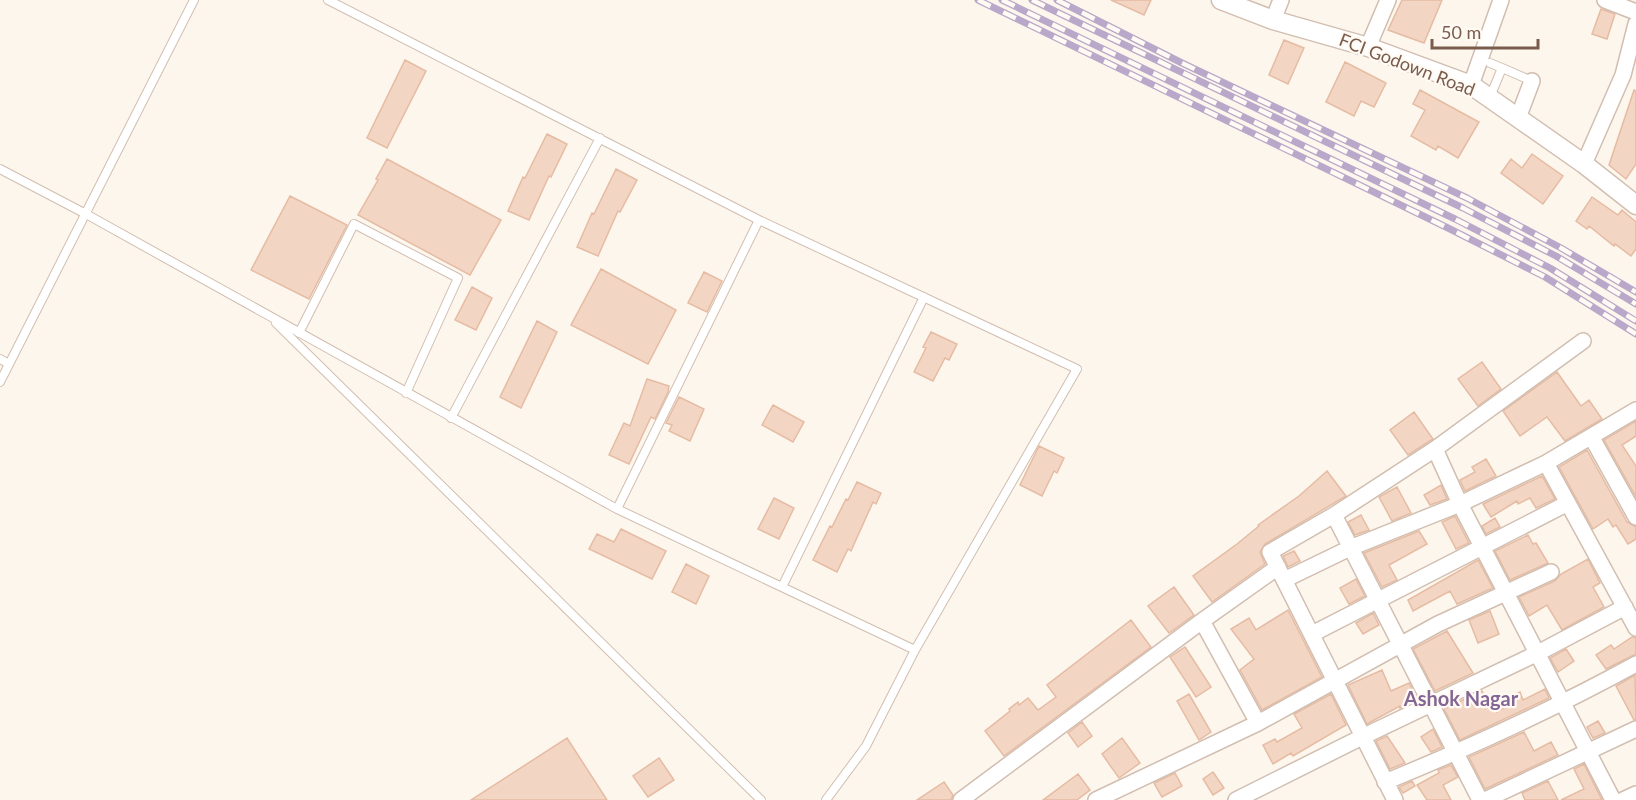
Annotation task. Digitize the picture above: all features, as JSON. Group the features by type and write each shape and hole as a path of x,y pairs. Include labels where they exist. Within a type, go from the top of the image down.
{"street":[{"name":"FCI Godown Road","path":"1221,0 1273,20 1368,47 1471,85 1584,164 1636,205"},
{"path":"1273,20 1281,0"},
{"path":"1368,47 1388,0"},
{"path":"1471,85 1501,0"},
{"path":"1605,0 1636,12"},
{"path":"1584,164 1630,79 1635,30"},
{"path":"1518,118 1532,81"},
{"path":"1395,800 1270,552 1334,515 1435,449 1583,341"},
{"path":"961,800 1202,621 1281,574 1460,504 1546,463 1636,410"},
{"path":"1592,438 1636,517"},
{"path":"1435,449 1460,504 1613,800"},
{"path":"1546,463 1636,628"},
{"path":"1312,634 1568,503"},
{"path":"1334,515 1480,800"},
{"path":"1096,800 1258,723 1438,624 1551,572"},
{"path":"1236,800 1252,797 1362,737 1538,653 1625,607"},
{"path":"1202,621 1258,723"},
{"path":"1385,782 1456,753 1564,703 1636,664"},
{"path":"1485,800 1636,729"},
{"path":"1623,800 1636,794"}],"lane":[{"path":"0,382 194,0"},
{"path":"328,0 759,220 1077,369 915,650 866,746 826,800"},
{"path":"1490,63 1532,81"},
{"path":"1490,98 1502,68"},
{"path":"451,418 600,138"},
{"path":"0,169 86,214 617,509 915,650"},
{"path":"617,509 759,220"},
{"path":"300,333 354,224 458,278 406,393"},
{"path":"782,587 924,297"},
{"path":"269,316 761,800"},
{"path":"0,359 9,364"}],"building":[{"path":"1111,0 1151,0 1144,15"},
{"path":"1402,0 1442,0 1424,43 1388,30"},
{"path":"1601,9 1615,14 1607,39 1592,34"},
{"path":"1284,40 1304,48 1288,84 1269,75"},
{"path":"405,60 426,71 387,148 367,138"},
{"path":"1345,62 1386,83 1374,107 1361,101 1354,116 1326,102"},
{"path":"1420,90 1479,122 1458,158 1438,146 1436,150 1411,136 1425,110 1413,104"},
{"path":"1634,90 1636,91 1636,164 1626,179 1609,165"},
{"path":"547,134 567,144 529,220 508,211 523,177 525,178"},
{"path":"1532,154 1563,176 1543,204 1501,173 1511,159 1522,168"},
{"path":"387,159 501,220 470,275 358,215"},
{"path":"616,169 637,180 620,212 618,211 598,256 577,247"},
{"path":"290,196 347,225 309,299 251,270"},
{"path":"1592,197 1618,215 1622,210 1636,222 1636,249 1631,256 1589,226 1587,229 1576,221"},
{"path":"601,269 676,310 648,364 571,325"},
{"path":"704,272 722,281 707,312 688,303"},
{"path":"472,287 492,298 476,330 455,320"},
{"path":"537,321 557,332 521,408 500,397"},
{"path":"931,332 957,344 949,360 945,358 933,381 914,372"},
{"path":"1482,362 1501,389 1478,406 1458,379"},
{"path":"1557,372 1581,406 1589,400 1602,419 1565,441 1547,417 1520,436 1503,411"},
{"path":"647,379 669,386 668,392 655,419 651,417 629,464 609,455 624,423 630,426"},
{"path":"679,397 704,409 690,441 669,431 672,425 666,423"},
{"path":"773,405 804,422 793,442 762,425"},
{"path":"1414,412 1433,439 1408,455 1390,430"},
{"path":"1636,421 1636,436 1622,445 1636,466 1636,497 1604,440"},
{"path":"1039,446 1064,458 1057,473 1054,471 1042,496 1020,485"},
{"path":"1587,450 1627,522 1636,527 1636,539 1628,544 1616,525 1613,527 1608,519 1593,529 1559,467"},
{"path":"1486,459 1496,476 1465,491 1460,480 1475,472 1472,467"},
{"path":"1327,471 1346,496 1265,544 1260,552 1265,564 1212,602 1193,576 1299,496"},
{"path":"1542,476 1555,499 1536,508 1530,498 1518,504 1517,501 1491,517 1483,504"},
{"path":"857,482 881,493 876,504 873,502 851,551 848,549 837,572 813,560 830,526 832,527"},
{"path":"1441,485 1447,499 1430,505 1424,495"},
{"path":"1397,487 1411,513 1392,521 1379,497"},
{"path":"774,498 794,508 779,539 758,529"},
{"path":"1361,515 1369,530 1355,535 1348,522"},
{"path":"1455,516 1469,543 1456,549 1442,522"},
{"path":"1495,518 1500,527 1486,534 1482,526"},
{"path":"621,529 666,551 652,579 589,549 597,534 614,542"},
{"path":"1419,531 1427,544 1389,565 1397,580 1382,587 1364,553"},
{"path":"1528,535 1533,544 1536,543 1548,563 1510,580 1495,551"},
{"path":"1294,551 1300,561 1288,567 1283,556"},
{"path":"1588,559 1600,583 1593,587 1604,607 1562,630 1547,605 1529,616 1519,597 1555,581 1561,574"},
{"path":"1478,560 1493,588 1457,604 1450,591 1413,611 1408,600"},
{"path":"686,564 709,576 696,604 672,592"},
{"path":"1356,579 1365,596 1349,604 1340,588"},
{"path":"1174,587 1194,615 1169,633 1148,606"},
{"path":"1288,610 1322,677 1262,710 1240,670 1254,659 1231,629 1249,618 1256,630"},
{"path":"1490,611 1499,634 1478,643 1469,620"},
{"path":"1373,613 1379,625 1363,634 1356,623"},
{"path":"1131,620 1151,647 1004,756 985,731 1018,702 1019,705 1028,698 1038,710 1056,697 1047,685"},
{"path":"1447,631 1473,673 1435,691 1413,649"},
{"path":"1632,637 1636,638 1636,654 1606,669 1596,655 1611,645 1614,649"},
{"path":"1185,647 1211,687 1196,697 1170,657"},
{"path":"1566,649 1574,661 1558,672 1550,658"},
{"path":"1382,670 1391,691 1409,683 1418,700 1400,708 1400,706 1367,724 1348,685"},
{"path":"1635,675 1636,719 1634,720 1616,686"},
{"path":"1545,689 1549,698 1460,740 1444,709 1482,691 1490,706 1493,705 1497,712 1504,708 1501,701 1520,692 1523,700"},
{"path":"1189,694 1211,732 1199,740 1177,701"},
{"path":"1331,694 1346,725 1293,756 1291,753 1273,764 1263,745 1275,739 1277,742 1302,728 1294,714"},
{"path":"1598,721 1605,733 1593,738 1587,727"},
{"path":"1082,722 1092,736 1078,747 1068,733"},
{"path":"1433,729 1442,747 1431,752 1421,737"},
{"path":"1524,732 1534,751 1551,742 1558,755 1485,789 1469,757"},
{"path":"1387,736 1405,763 1390,769 1376,741"},
{"path":"567,738 607,800 471,800"},
{"path":"1122,738 1140,763 1119,778 1102,754"},
{"path":"659,758 674,780 648,797 633,776"},
{"path":"1584,764 1602,800 1561,800 1584,789 1574,769"},
{"path":"1451,765 1458,777 1443,785 1451,800 1427,800 1417,785 1439,773 1438,770"},
{"path":"1213,772 1224,788 1213,795 1203,779"},
{"path":"1175,773 1182,786 1162,797 1154,783"},
{"path":"1078,774 1090,790 1077,800 1043,800"},
{"path":"1412,781 1415,786 1403,793 1399,787"},
{"path":"1548,781 1558,800 1525,800 1522,793"},
{"path":"944,782 953,795 951,800 917,800"}],"railway":[{"path":"978,0 1545,277 1636,334"},
{"path":"1002,0 1455,219 1550,268 1636,321"},
{"path":"1032,0 1463,208 1556,256 1636,304"},
{"path":"1057,0 1182,63 1467,198 1561,248 1636,292"}],"district":[{"name":"Ashok Nagar","path":"1461,699"}]}
